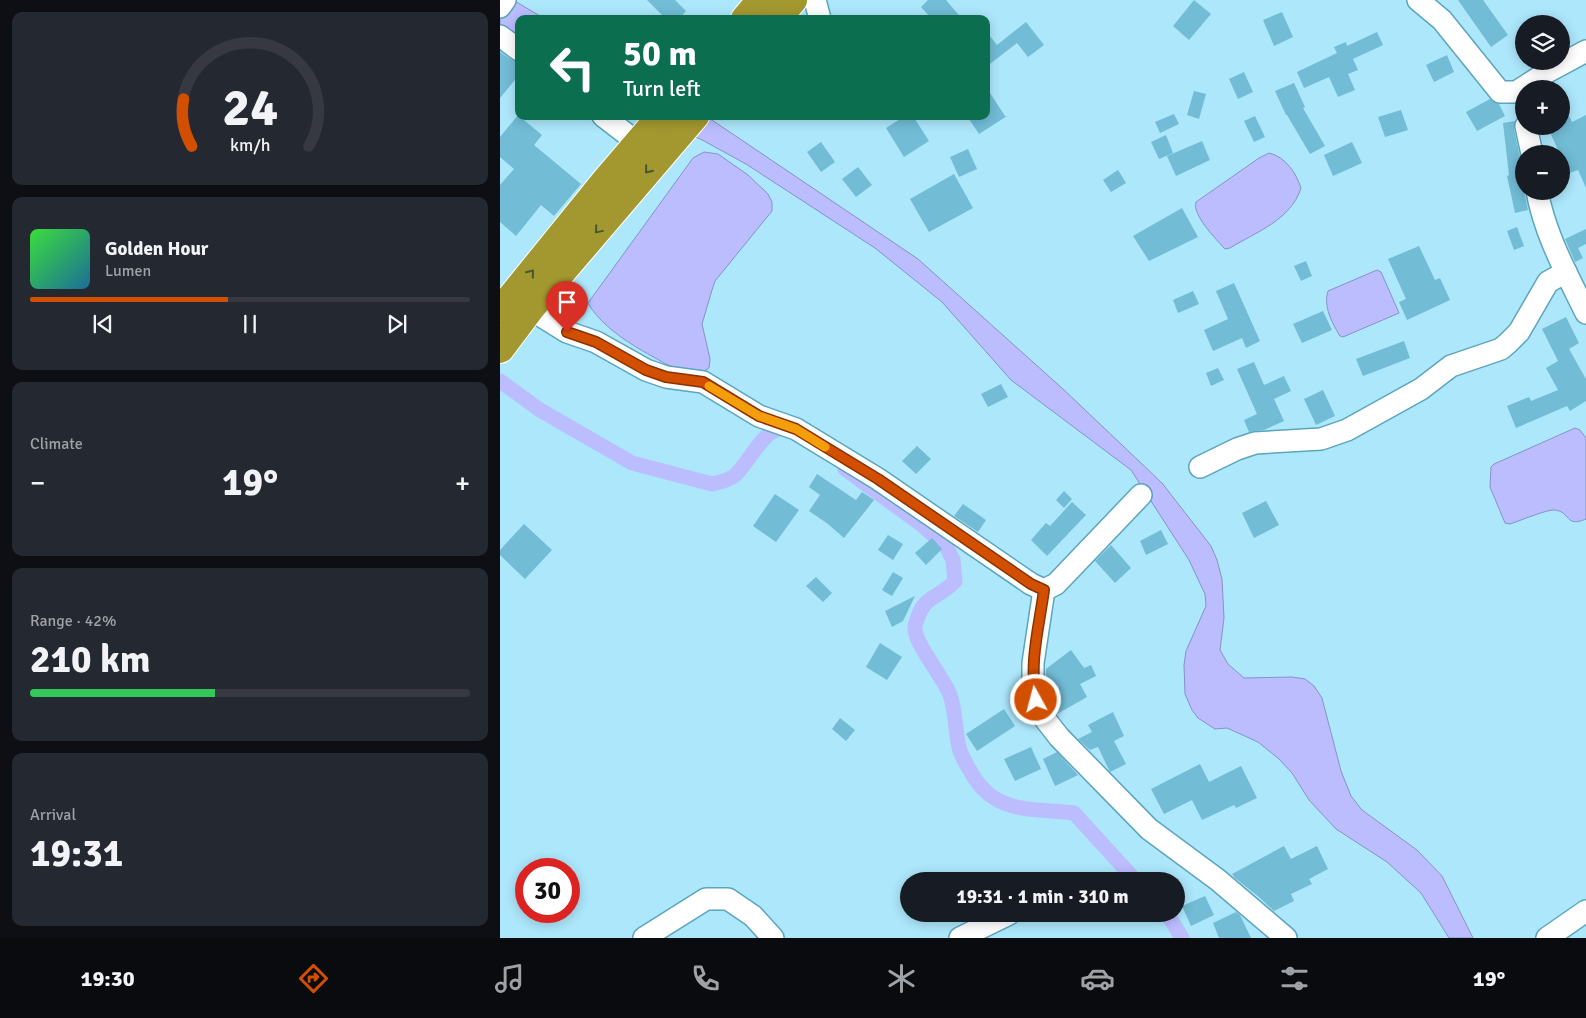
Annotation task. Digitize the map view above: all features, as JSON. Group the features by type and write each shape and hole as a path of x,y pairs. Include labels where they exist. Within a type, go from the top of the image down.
{"highway":[{"path":"748,15 761,0"},
{"path":"780,15 793,0"},
{"path":"500,311 607,179 654,134 686,120"},
{"path":"500,349 654,134"}],"street":[{"path":"500,7 505,0"},
{"path":"815,0 819,15"},
{"path":"1418,0 1442,20 1500,92 1515,92"},
{"path":"500,36 515,47"},
{"path":"1535,80 1586,51"},
{"path":"614,120 654,134"},
{"path":"1538,200 1556,253 1586,313"},
{"path":"1200,467 1255,443 1321,439 1348,430 1421,389 1451,366 1501,349 1518,332 1528,318 1548,282 1566,272"},
{"path":"530,309 567,332 596,342 646,370 666,377 703,382 759,416 796,429 878,479 1031,584 1044,590"},
{"path":"1044,590 1056,584 1141,495"},
{"path":"1044,590 1032,663 1036,700 1045,719 1059,737 1149,829 1218,880 1286,938"},
{"path":"644,938 706,899 728,899 753,916 773,938"},
{"path":"1547,938 1586,911"},
{"path":"960,938 993,922"}],"water":[{"path":"500,0 513,0 538,15 515,15 515,36 500,28"},
{"path":"661,120 712,120 918,259 1063,389 1162,483 1211,546 1217,560 1222,579 1224,618 1220,650 1228,664 1244,678 1292,677 1305,679 1314,686 1322,698 1341,771 1351,796 1362,810 1417,850 1442,876 1473,938 1449,938 1421,893 1387,862 1336,829 1309,800 1292,773 1279,759 1258,742 1227,728 1215,729 1198,718 1192,710 1185,694 1184,665 1186,651 1206,606 1205,594 1189,560 1131,470 1011,380 942,302 875,248 746,164"},
{"path":"704,152 718,154 748,175 768,194 772,202 772,211 715,281 702,324 710,359 709,368 692,378 621,337 597,315 588,303 693,158"},
{"path":"1269,153 1280,158 1293,171 1301,188 1296,199 1281,217 1230,248 1225,249 1201,220 1196,202"},
{"path":"1377,270 1381,272 1399,313 1343,337 1340,336 1327,308 1328,291"},
{"path":"1575,428 1580,430 1586,438 1586,519 1575,522 1571,521 1560,511 1551,510 1510,524 1505,523 1490,487 1491,467"}],"building":[{"path":"647,0 675,0 686,11 682,15 662,15"},
{"path":"928,0 946,0 959,15 928,15 921,7"},
{"path":"1194,0 1211,14 1189,40 1173,26"},
{"path":"1458,0 1483,0 1508,35 1491,47"},
{"path":"1282,12 1293,37 1274,46 1263,20"},
{"path":"1026,22 1044,45 1028,57 1017,43 990,64 990,36 997,45"},
{"path":"1377,32 1383,45 1353,59 1358,70 1348,74 1355,90 1338,97 1329,77 1304,88 1297,72 1337,53 1334,47 1346,42 1347,46"},
{"path":"500,52 515,61 515,80 500,98"},
{"path":"1447,55 1454,72 1434,82 1426,65"},
{"path":"1244,72 1253,92 1238,99 1229,79"},
{"path":"1294,83 1305,107 1303,108 1325,146 1310,154 1286,115 1275,91"},
{"path":"1194,91 1206,94 1199,119 1187,115"},
{"path":"990,93 1005,116 1007,116 979,134 970,120 990,120"},
{"path":"1490,99 1499,104 1505,116 1477,131 1466,112"},
{"path":"1401,110 1408,130 1385,137 1378,117"},
{"path":"1174,114 1179,124 1160,133 1155,122"},
{"path":"1586,115 1586,188 1578,170 1570,173 1570,145 1556,145 1551,135 1570,135 1570,118 1572,122"},
{"path":"1255,116 1265,137 1254,142 1244,121"},
{"path":"515,119 524,120 542,135 534,145 581,184 554,216 541,205 516,236 500,222 500,185 514,169 500,157 500,137"},
{"path":"899,120 916,120 929,141 904,157 886,128"},
{"path":"1515,121 1514,129 1517,145 1515,145 1515,200 1526,200 1528,210 1515,213 1507,176 1509,175 1503,123"},
{"path":"1166,135 1173,153 1159,159 1151,142"},
{"path":"1202,141 1210,160 1176,176 1167,156"},
{"path":"821,142 835,162 821,172 807,152"},
{"path":"1352,142 1362,163 1333,176 1324,155"},
{"path":"968,149 977,169 959,177 950,157"},
{"path":"858,167 872,185 856,197 842,179"},
{"path":"1118,170 1126,183 1111,192 1103,180"},
{"path":"954,174 973,208 929,232 910,199"},
{"path":"1182,208 1198,237 1149,261 1133,236"},
{"path":"1517,227 1524,246 1514,250 1507,231"},
{"path":"1586,229 1586,244 1578,248 1583,258 1575,262 1565,239"},
{"path":"1419,246 1435,280 1440,278 1450,300 1407,320 1399,302 1406,299 1388,259"},
{"path":"1306,261 1312,276 1301,281 1294,266"},
{"path":"1234,283 1260,341 1246,348 1242,338 1213,351 1204,330 1228,319 1216,291"},
{"path":"1193,291 1199,304 1178,313 1173,300"},
{"path":"1323,311 1332,330 1302,343 1293,324"},
{"path":"1566,317 1579,343 1569,349 1586,379 1586,401 1570,411 1567,406 1516,428 1507,406 1529,397 1531,401 1558,390 1546,368 1558,361 1542,329"},
{"path":"1404,341 1410,358 1363,376 1356,359"},
{"path":"1254,362 1264,385 1284,376 1291,391 1274,399 1284,421 1264,430 1249,432 1244,420 1257,414 1237,369"},
{"path":"1218,368 1224,380 1211,386 1206,373"},
{"path":"1001,384 1008,397 988,407 981,394"},
{"path":"1323,390 1335,416 1316,425 1304,399"},
{"path":"917,446 931,459 916,474 902,461"},
{"path":"817,474 856,500 862,492 874,500 844,538 809,511 820,495 809,487"},
{"path":"1064,491 1072,499 1064,508 1056,500"},
{"path":"775,494 799,510 776,542 753,526"},
{"path":"1266,501 1279,525 1254,538 1242,513"},
{"path":"1072,502 1086,515 1047,556 1031,540 1046,523 1050,526"},
{"path":"963,504 986,520 978,532 954,516"},
{"path":"524,524 552,550 525,579 500,555 500,550"},
{"path":"1161,530 1168,544 1146,555 1140,541"},
{"path":"888,535 903,544 893,560 878,550"},
{"path":"932,538 942,549 926,565 915,553"},
{"path":"1111,545 1131,568 1115,583 1095,561"},
{"path":"893,572 903,578 892,596 882,590"},
{"path":"816,577 832,593 823,602 806,586"},
{"path":"915,596 903,621 892,627 885,611"},
{"path":"880,643 902,657 887,680 866,667"},
{"path":"1071,650 1084,668 1091,665 1096,676 1080,684 1087,697 1057,714 1047,692 1052,689 1046,681 1046,669"},
{"path":"1004,709 1015,726 977,751 966,734"},
{"path":"1113,712 1124,736 1114,741 1126,764 1110,772 1098,747 1090,750 1078,739 1092,732 1088,725"},
{"path":"840,718 855,730 846,741 832,729"},
{"path":"1031,747 1041,769 1015,781 1004,759"},
{"path":"1057,752 1078,775 1055,786 1043,759"},
{"path":"1200,764 1209,782 1241,766 1257,798 1236,808 1234,805 1202,820 1192,800 1164,814 1151,789"},
{"path":"1284,846 1291,859 1317,846 1328,869 1309,879 1312,884 1291,894 1294,901 1274,911 1232,874"},
{"path":"1205,896 1214,915 1191,926 1185,913 1185,905"},
{"path":"1236,912 1240,915 1251,938 1219,938 1213,923"}],"waterway":[{"path":"500,381 540,410 632,463 712,484 734,476 766,436 774,431 783,429 792,431"},
{"path":"845,469 922,525 946,546 953,560 955,581 924,605 915,628 919,642 950,695 960,750 980,786 991,796 1015,807 1074,813 1128,872"},
{"path":"1172,922 1182,938"}],"slow traffic":[{"path":"709,386 759,416 796,429 825,447"}],"route":[{"path":"567,332 596,342 646,370 666,377 703,382 759,416 796,429 878,479 1031,584 1044,590 1032,663 1036,700"}]}
